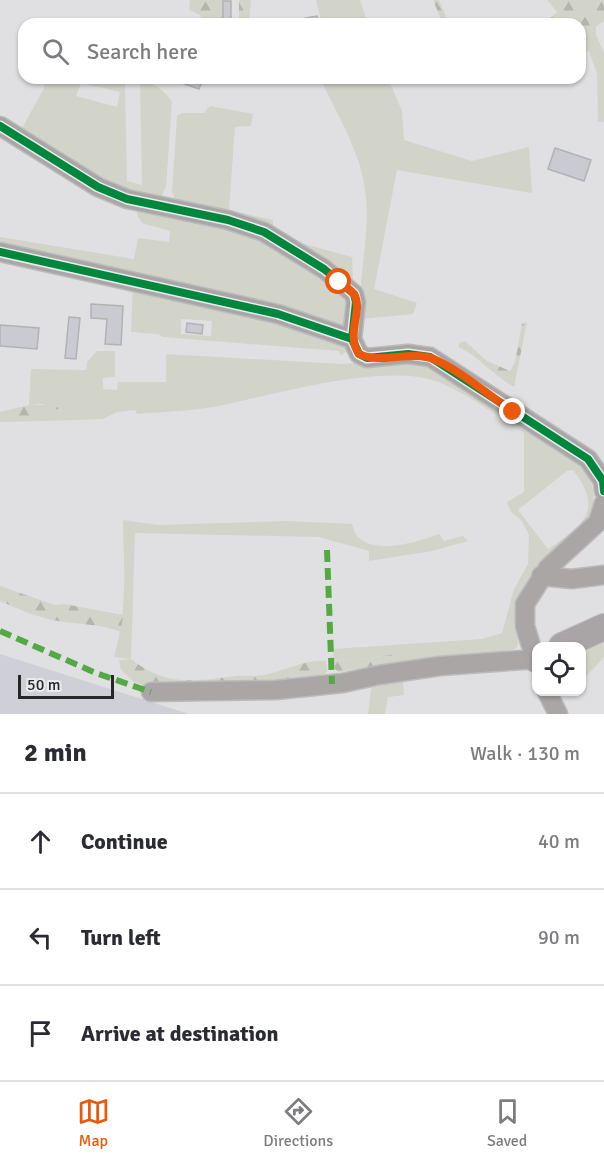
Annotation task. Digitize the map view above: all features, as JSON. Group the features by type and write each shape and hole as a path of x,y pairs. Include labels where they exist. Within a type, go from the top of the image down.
{"highway":[{"path":"571,642 604,627"}],"street":[{"path":"0,126 98,187 127,200 228,220 264,232 324,269 354,294 356,302 352,339 359,354 367,358 408,354 430,357 588,459 603,481 604,491"},
{"path":"0,252 278,314 352,339"},
{"path":"532,648 525,626 525,604 541,576 598,522 604,503"},
{"path":"541,576 572,579 604,575"},
{"path":"151,692 276,690 343,683 440,666 532,660"},
{"path":"549,696 558,714"}],"shaded area":[{"path":"0,654 189,714 0,714"}],"green space":[{"path":"190,0 223,0 223,18 201,18 189,10"},
{"path":"239,0 251,0 250,18 239,18"},
{"path":"316,0 360,0 366,18 320,18"},
{"path":"433,0 439,0 446,18 440,18"},
{"path":"547,0 604,0 604,21 586,33 586,18 550,18 557,12"},
{"path":"596,26 596,35 604,53 604,122 598,122 597,74 589,51 586,52 586,33"},
{"path":"44,84 81,84 76,96 117,107 120,92 85,84 125,84 127,181 142,185 140,84 152,84 166,94 172,102 166,187 159,201 127,195 20,132"},
{"path":"323,84 391,84 402,111 404,140 472,161 529,147 532,193 397,170 374,289 417,303 413,314 361,319 360,304 367,213 364,182 349,136"},
{"path":"210,106 253,114 251,126 235,127 229,210 273,220 273,225 297,242 352,257 353,279 348,280 176,201 172,192 177,116 182,113 204,113"},
{"path":"138,209 244,232 312,267 349,300 346,331 0,247 0,237 134,259 138,238 169,242 170,231 142,223 137,215"},
{"path":"133,285 245,308 347,346 347,350 341,356 339,351 163,337 158,334 131,332","holes":["181,319 212,321 211,336 181,334"]},
{"path":"527,322 514,387 459,347 459,343 465,341 487,361 510,371 515,362 522,324"},
{"path":"97,351 115,351 115,377 103,378 103,389 117,390 118,382 166,382 166,354 341,364 416,359 430,364 579,462 593,488 592,518 541,564 526,586 521,598 518,645 515,649 475,657 395,663 393,654 358,660 334,659 333,649 482,639 502,633 514,589 528,564 529,535 522,521 511,512 507,502 524,492 524,433 471,399 438,382 415,377 388,376 327,382 214,407 137,414 135,410 117,412 103,419 45,421 46,410 61,409 41,404 29,405 31,369 86,370 87,362","holes":["573,470 587,496 586,516 571,532 548,549 518,510 567,471"]},
{"path":"29,405 61,405 61,409 46,410 45,421 0,422 0,412"},
{"path":"123,520 158,525 286,521 352,524 357,536 366,542 386,546 409,543 439,534 444,541 463,536 468,541 432,551 369,561 369,551 319,537 135,533 131,659 114,657 123,605"},
{"path":"0,586 55,605 64,604 123,615 121,632 104,627 52,620 25,612 0,601"},
{"path":"604,641 604,657 586,677 586,651"},
{"path":"394,654 395,663 339,672 335,669 334,659 358,660"},
{"path":"131,659 157,674 181,680 264,675 319,661 326,661 327,672 322,675 263,684 151,688 134,682 121,670 119,660"},
{"path":"403,681 404,695 388,697 385,714 368,714 372,682"}],"building":[{"path":"223,1 231,1 231,18 223,18"},
{"path":"185,84 201,84 199,89"},
{"path":"555,148 591,160 584,181 548,169"},
{"path":"91,304 123,306 121,345 105,344 107,319 91,318"},
{"path":"69,317 80,318 76,359 65,358"},
{"path":"187,323 203,325 202,334 186,332"},
{"path":"0,325 39,328 37,349 0,346"}],"marked path":[{"path":"327,550 332,684"},
{"path":"0,631 96,673 151,692"}],"cycle path":[{"path":"0,126 98,187 127,199 228,220 264,232 324,269 354,294 356,302 352,339 359,354 367,358 408,354 430,357 588,459 603,481 604,491"},
{"path":"0,252 278,314 352,339"}],"route":[{"path":"339,282 354,294 356,302 352,339 359,354 367,358 408,354 430,357 513,412"}]}
